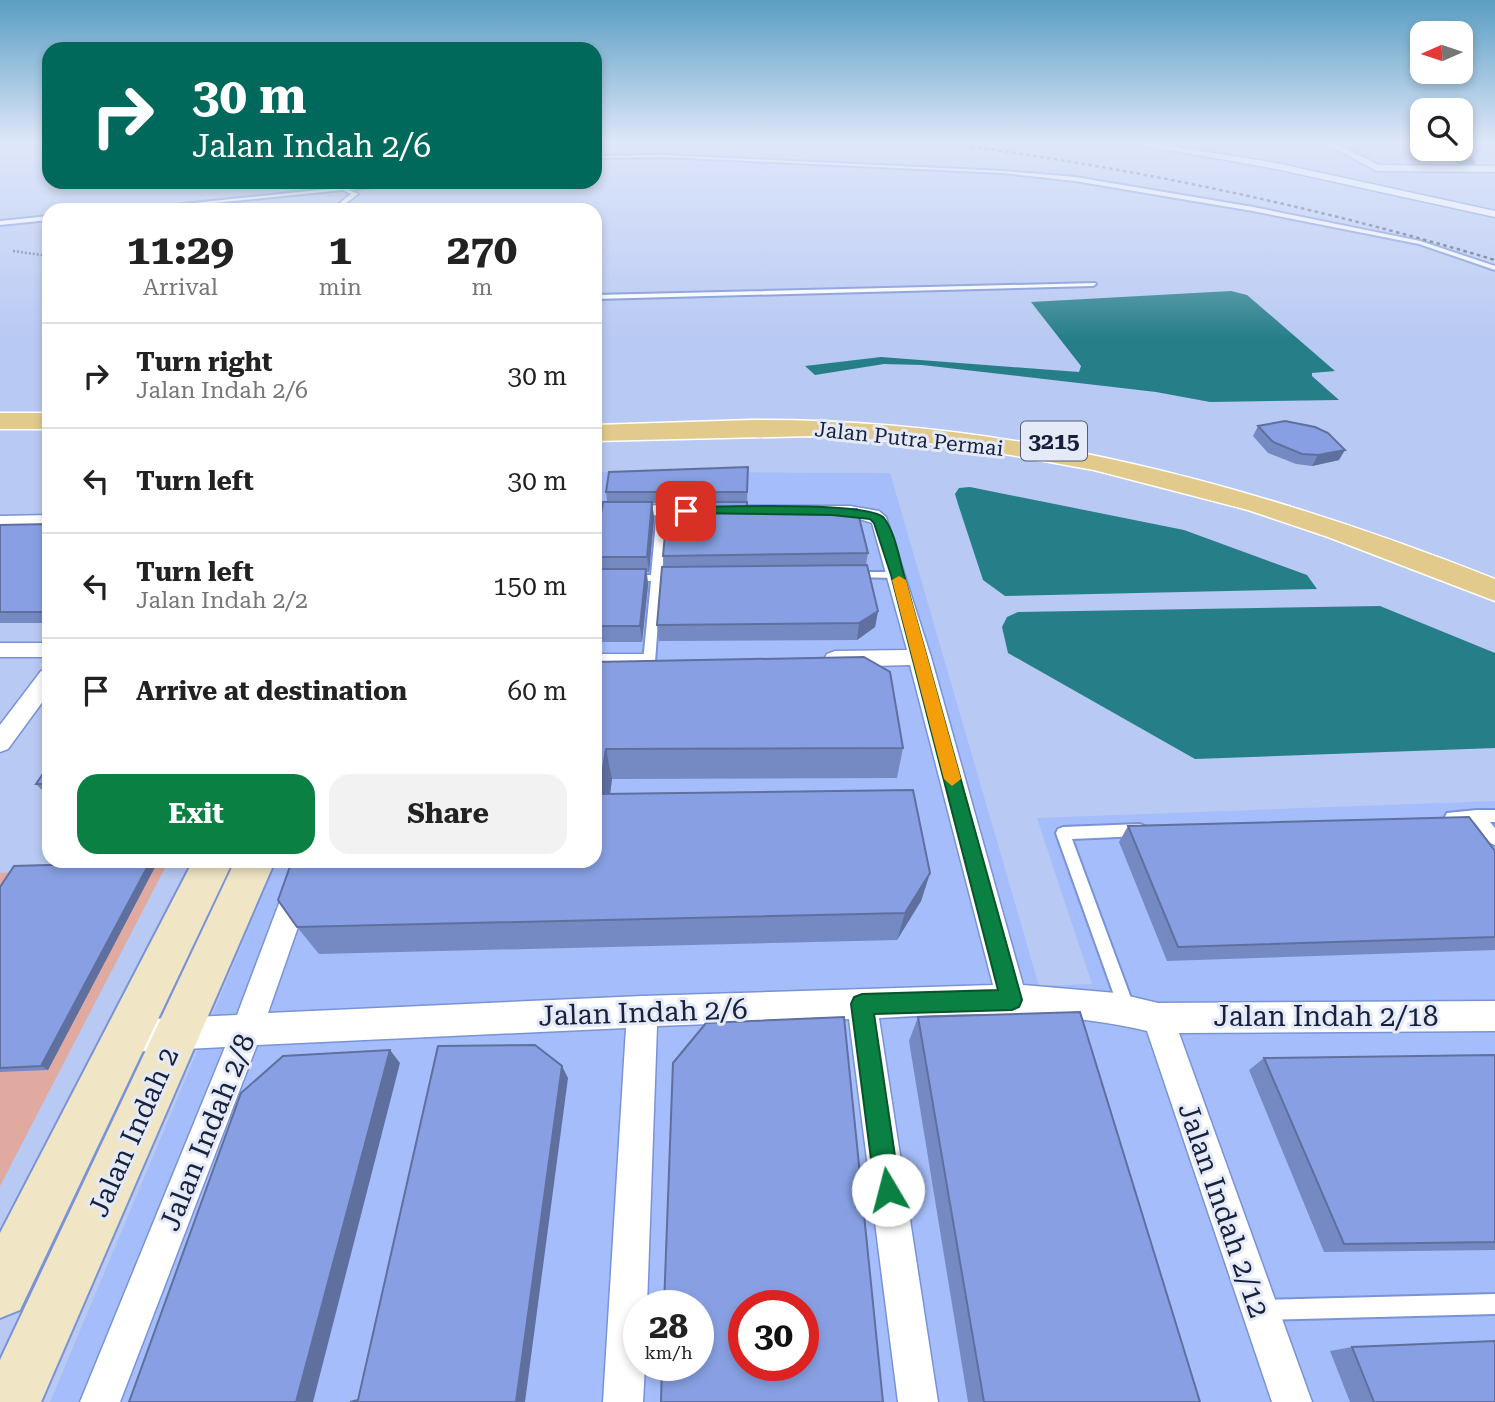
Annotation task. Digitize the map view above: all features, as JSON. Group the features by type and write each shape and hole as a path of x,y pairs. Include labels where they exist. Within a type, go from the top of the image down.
{"main road":[{"name":"Jalan Putra Permai","path":"602,415 843,416 967,427 1068,443 1171,466 1252,488 1433,547 1495,573"},
{"path":"0,421 42,421"},
{"name":"Jalan Putra Permai","path":"602,433 772,428 845,429 972,442 1068,458 1143,474 1292,516 1495,592"},
{"path":"0,440 42,440"}],"street":[{"path":"1470,208 1495,214"},
{"path":"602,510 850,511 873,515 880,521 920,657 1012,1000"},
{"path":"0,521 42,520"},
{"path":"0,650 42,650"},
{"path":"812,659 920,657"},
{"path":"602,662 677,662"},
{"path":"0,743 42,686"},
{"name":"Jalan Indah 2","path":"0,1290 210,868"},
{"name":"Jalan Indah 2","path":"8,1396 178,1034 251,868"},
{"name":"Jalan Indah 2/8","path":"100,1402 247,1030 306,868"},
{"name":"Jalan Indah 2/6","path":"128,1036 247,1030 442,1032 642,1011 1012,1000 1142,1013"},
{"path":"862,1004 918,1402"},
{"path":"623,1402 642,1011"},
{"name":"Jalan Indah 2/18","path":"1142,1013 1495,1016"},
{"name":"Jalan Indah 2/12","path":"1142,1013 1292,1402"}],"lane":[{"path":"1249,208 1420,243 1495,268"},
{"path":"0,223 42,219"},
{"path":"602,297 1093,284"},
{"path":"649,662 662,511"},
{"path":"844,575 897,575"},
{"path":"619,579 682,578"},
{"path":"1478,816 1495,839"},
{"path":"1436,818 1495,816"},
{"path":"1142,1013 1063,832 1159,829"},
{"path":"1258,1310 1495,1304"}],"path":[{"path":"13,251 42,255"}],"shaded area":[{"path":"1231,291 1247,295 1335,371 1312,373 1312,376 1339,400 1210,402 1156,392 922,365 884,364 815,375 805,366 881,357 1079,372 1081,366 1031,302"},
{"path":"602,472 890,473 1039,986 1092,984 1037,818 1495,801 1495,1402 50,1402 274,868 602,868"},
{"path":"970,487 1184,530 1307,575 1317,589 1005,596 983,580 958,504 955,494 959,488"},
{"path":"1380,606 1495,653 1495,748 1195,759 1008,653 1002,627 1007,617 1018,612"},
{"path":"93,868 165,868 0,1186 0,873"}],"building":[{"path":"1285,421 1315,427 1328,433 1345,450 1318,455 1302,454 1273,442 1258,426"},
{"path":"748,467 747,492 606,492 609,472"},
{"path":"603,502 652,502 647,557 602,557"},
{"path":"668,502 747,502 747,511 857,509 868,553 663,556"},
{"path":"42,524 42,612 0,612 0,525"},
{"path":"867,565 878,611 859,623 657,625 662,567"},
{"path":"602,569 646,569 640,626 602,626"},
{"path":"864,657 890,672 903,748 606,749 602,775 602,662"},
{"path":"913,790 930,873 905,913 297,927 278,900 289,868 602,868 602,794"},
{"path":"1469,817 1495,851 1495,937 1178,947 1128,826"},
{"path":"14,866 147,868 41,1066 0,1068 0,887"},
{"path":"1080,1012 1200,1402 984,1402 918,1017"},
{"path":"844,1017 883,1402 661,1402 662,1381 714,1381 714,1290 665,1290 673,1063 706,1023"},
{"path":"535,1045 562,1066 516,1402 350,1402 358,1400 438,1046"},
{"path":"390,1050 296,1402 129,1402 241,1093 283,1056"},
{"path":"1495,1055 1495,1242 1344,1244 1264,1058"},
{"path":"1495,1341 1495,1402 1374,1402 1352,1347"}],"railway":[{"path":"1300,208 1495,260"}],"slow traffic":[{"path":"899,580 952,779"}],"route":[{"path":"686,511 850,511 873,515 880,521 897,575 1012,1000 862,1004 888,1190"}]}
